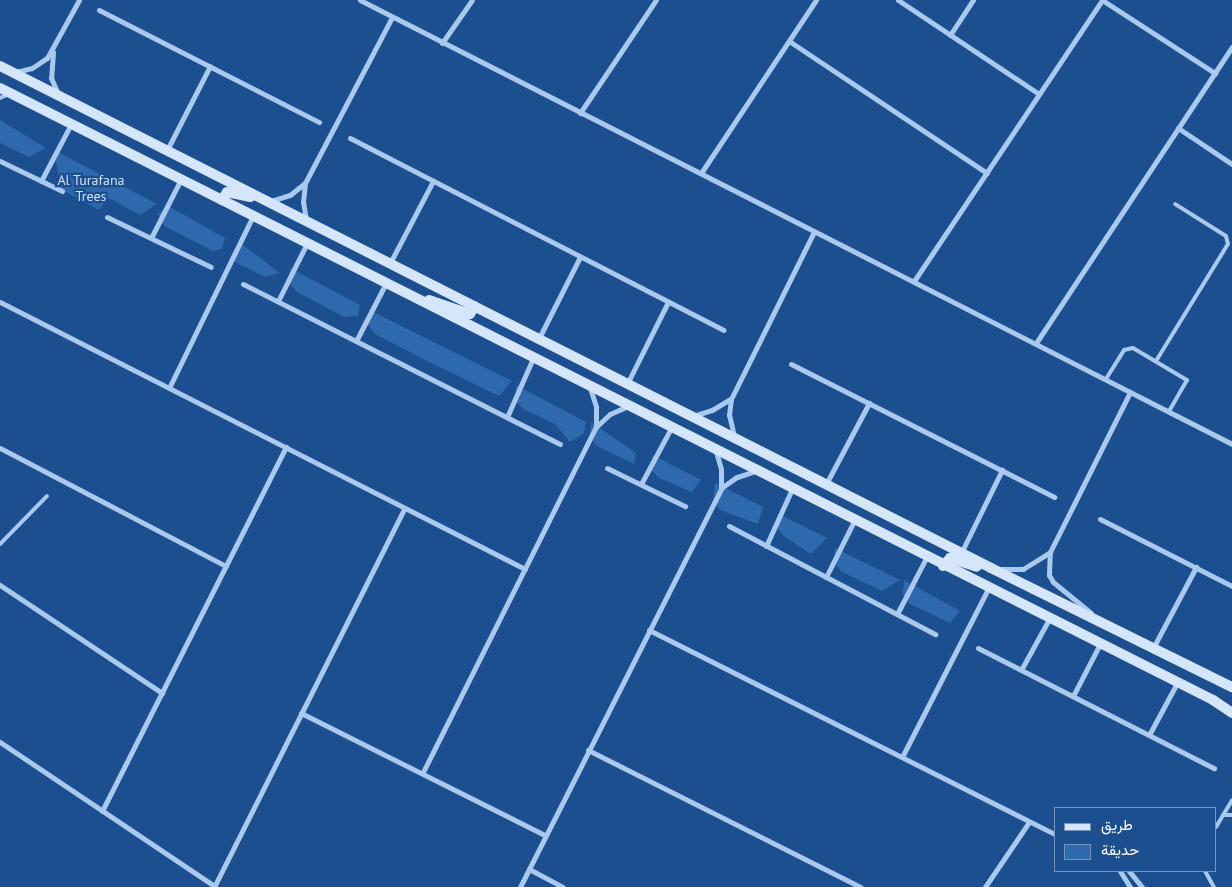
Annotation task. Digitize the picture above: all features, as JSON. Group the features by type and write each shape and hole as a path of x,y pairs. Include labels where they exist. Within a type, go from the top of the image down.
{"main road":[{"path":"0,66 991,568 1232,687"},
{"path":"0,88 926,558 1177,683 1232,713"},
{"path":"222,200 227,192 232,192 271,202"},
{"path":"413,297 470,314 475,306"},
{"path":"944,566 950,558 978,567 991,568"}],"street":[{"path":"58,95 51,78 53,51 79,0"},
{"path":"360,0 1232,444"},
{"path":"442,43 472,0"},
{"path":"580,113 656,0"},
{"path":"701,173 816,0"},
{"path":"898,0 1039,94"},
{"path":"950,35 973,0"},
{"path":"914,281 1102,0 1215,73"},
{"path":"99,10 319,122"},
{"path":"306,220 303,202 305,183 392,17"},
{"path":"789,41 987,173"},
{"path":"1036,343 1232,47"},
{"path":"14,73 32,68 53,51"},
{"path":"167,150 210,66"},
{"path":"41,181 71,124"},
{"path":"1178,128 1232,164"},
{"path":"350,138 723,330"},
{"path":"0,161 62,191"},
{"path":"151,238 181,179"},
{"path":"390,262 433,181"},
{"path":"271,202 290,195 305,183"},
{"path":"169,388 253,216"},
{"path":"107,217 211,267"},
{"path":"734,437 729,422 730,399 814,232"},
{"path":"278,301 307,243"},
{"path":"539,338 580,256"},
{"path":"356,341 386,283"},
{"path":"243,284 560,444"},
{"path":"0,302 525,568"},
{"path":"627,384 668,302"},
{"path":"507,417 533,358"},
{"path":"791,364 1054,497"},
{"path":"590,388 596,407 596,427"},
{"path":"1102,623 1053,582 1049,575 1050,552 1130,392"},
{"path":"692,416 712,410 730,399"},
{"path":"826,484 869,403"},
{"path":"423,772 596,427 610,414 628,406"},
{"path":"641,484 671,428"},
{"path":"102,811 286,447"},
{"path":"0,448 226,566"},
{"path":"716,451 721,469 721,489"},
{"path":"607,468 685,506"},
{"path":"962,553 1002,470"},
{"path":"520,887 721,489 737,477 755,471"},
{"path":"766,546 792,489"},
{"path":"0,742 214,887 405,508"},
{"path":"1100,519 1232,586"},
{"path":"826,577 854,521"},
{"path":"729,526 935,634"},
{"path":"991,568 1023,568 1050,552"},
{"path":"897,614 926,558"},
{"path":"1154,648 1196,567"},
{"path":"0,585 162,693"},
{"path":"902,757 988,589"},
{"path":"1021,670 1049,619"},
{"path":"649,630 1054,834"},
{"path":"1073,696 1100,644"},
{"path":"978,648 1214,768"},
{"path":"1149,735 1177,683"},
{"path":"301,713 423,772 546,835"},
{"path":"588,750 860,887"},
{"path":"985,887 1028,822"},
{"path":"528,870 563,887"},
{"path":"1121,872 1130,887"},
{"path":"1131,872 1142,887"}],"lane":[{"path":"0,98 11,94"},
{"path":"1156,361 1228,244 1226,236 1175,204"},
{"path":"1106,379 1126,348 1131,347 1187,380 1169,411"},
{"path":"0,544 47,496"},
{"path":"1217,825 1232,800"},
{"path":"1223,816 1232,815"},
{"path":"1206,872 1214,887"}],"green space":[{"name":"Al Turafana Trees","path":"0,120 46,148 29,157 0,143"},
{"name":"Al Turafana Trees","path":"54,150 157,204 140,215 109,198 99,210 61,189"},
{"name":"Al Turafana Trees","path":"168,206 225,238 222,249 213,251 164,226 158,214"},
{"path":"239,242 280,273 265,277 233,261"},
{"path":"290,268 360,305 358,316 344,317 297,292 289,283"},
{"path":"369,310 512,381 499,396 423,359 375,334 368,325"},
{"path":"516,385 586,422 584,433 570,442 555,424 523,409 515,400"},
{"path":"591,422 636,453 634,464 597,446 590,437"},
{"path":"653,455 701,480 692,492 659,478 651,470"},
{"path":"715,483 763,507 758,524 720,510 713,500"},
{"path":"779,514 827,538 811,554 785,537 778,529"},
{"path":"835,548 900,580 882,591 842,572 834,563"},
{"path":"904,580 960,611 950,623 910,604 903,595"}]}
